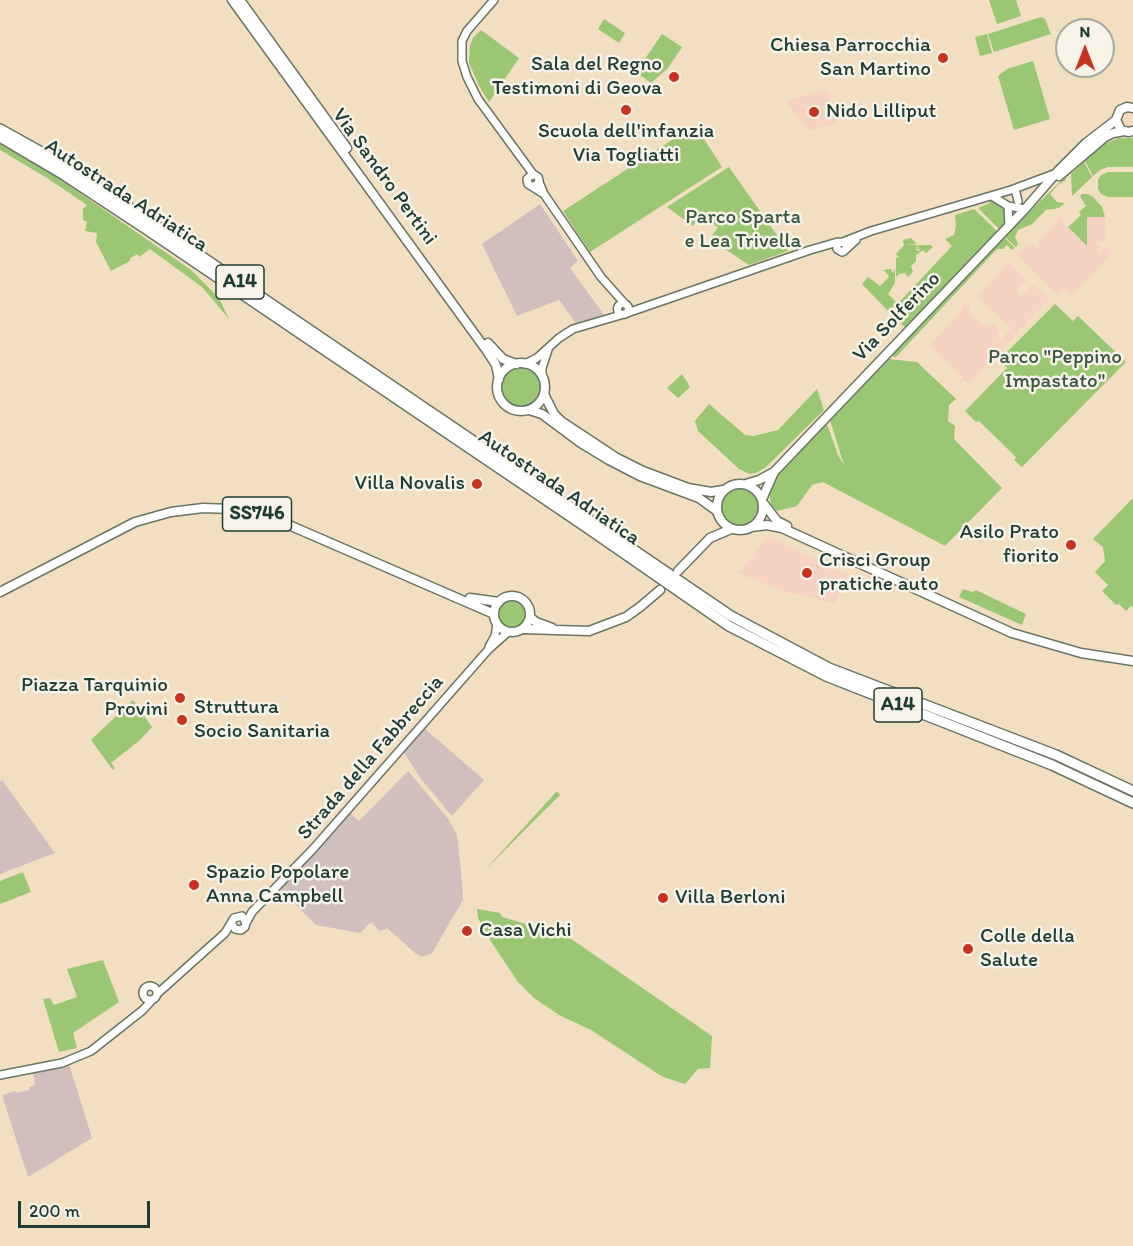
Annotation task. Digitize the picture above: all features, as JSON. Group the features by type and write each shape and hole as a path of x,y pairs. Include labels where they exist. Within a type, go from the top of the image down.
{"highway":[{"name":"Autostrada Adriatica","path":"0,129 68,167 142,216 731,616 829,668 1056,755 1133,791"},
{"name":"Autostrada Adriatica","path":"0,137 128,217 729,626 826,676 1052,765 1133,803"}],"main road":[{"name":"Via Sandro Pertini","path":"232,0 487,351 496,365 499,379 498,389 505,404 516,410 529,410 542,414 581,444 609,460 640,476 699,498 731,529"},
{"name":"Via Sandro Pertini","path":"240,0 493,349 503,359 538,370 542,376"},
{"name":"Via Solferino","path":"746,484 774,472 1010,226 1058,171 1086,143 1116,120 1120,110 1130,108 1133,98"},
{"name":"Via Solferino","path":"1116,120 1119,127 1129,131"},
{"name":"Via Solferino","path":"1045,187 1105,137 1113,133 1129,131"},
{"path":"499,379 503,372 521,364"},
{"path":"529,410 536,406 544,394 545,382 542,376"},
{"path":"544,394 554,414 561,421 590,441 643,471 688,488 711,492 723,490 737,483 746,484 752,487 764,501 777,521 1002,625 1054,642 1133,659"},
{"name":"Via Solferino","path":"764,501 774,472"},
{"path":"710,538 717,514 717,501 723,490"},
{"path":"751,527 760,518 764,501"},
{"name":"SS746","path":"0,592 135,522 171,512 203,508 232,509 282,522 494,614"},
{"path":"678,571 710,538 731,529 766,525 782,528 1012,633 1081,653 1133,659"},
{"name":"SS746","path":"508,632 523,629 589,631 606,626 640,607 660,590"},
{"name":"SS746","path":"443,592 477,600 499,602 509,597 521,599 527,605 530,617 536,622 561,631"},
{"path":"499,602 494,614 497,624 508,632"},
{"path":"523,629 530,617"}],"street":[{"path":"494,0 466,31 462,41 462,61 467,77 478,99 523,163 530,176 528,184 536,184 544,194 623,309"},
{"path":"481,13 499,0"},
{"path":"521,364 537,358 573,329 609,319 623,309 644,306 828,245 841,246 863,234 905,225 1047,178 1058,171"},
{"path":"1015,189 1018,201"},
{"path":"992,196 1008,206 1025,209"},
{"path":"1008,206 1010,226"},
{"path":"542,376 543,363 549,348"},
{"name":"Strada della Fabbreccia","path":"488,650 495,636 497,624"},
{"name":"Strada della Fabbreccia","path":"0,1075 46,1067 91,1051 143,1010 152,995 166,986 225,933 234,926 244,928 244,920 313,849 488,650 508,632"},
{"name":"Strada della Fabbreccia","path":"234,926 234,918 244,920"}],"shaded area":[{"name":"Nido Lilliput","path":"827,89 837,123 808,131 786,101"},
{"path":"540,204 578,261 570,268 605,316 576,323 559,300 517,316 482,244"},
{"path":"1061,216 1064,219 1063,223 1087,246 1087,217 1105,217 1105,242 1097,242 1100,247 1097,254 1107,247 1113,253 1071,296 1064,290 1058,296 1016,254 1023,247 1029,247 1031,244 1039,247 1037,242"},
{"path":"1009,262 1027,280 1017,291 1022,296 1033,285 1050,298 969,384 964,380 961,383 959,382 963,377 929,346 961,312 961,307 965,304 970,307 969,312 985,327 992,324 997,326 1000,332 998,337 1001,340 1011,328 977,296"},
{"path":"768,537 848,574 835,603 784,592 738,573"},
{"path":"424,728 484,780 452,816 421,779 403,751"},
{"path":"408,771 449,820 457,835 462,881 463,900 432,953 422,957 387,928 380,931 371,922 360,933 316,925 280,889 349,812 359,821"},
{"path":"2,780 55,853 0,874 0,781"},
{"path":"69,1064 92,1138 28,1177 2,1095 29,1090 29,1087 35,1085 33,1073"}],"green space":[{"path":"989,0 1016,0 1021,16 997,24"},
{"path":"1041,17 1045,19 1051,34 994,52 988,34"},
{"path":"604,19 625,33 619,43 598,29"},
{"path":"481,30 519,58 489,102 469,63 470,46 473,38"},
{"path":"662,34 682,47 668,68 651,83 636,72"},
{"path":"987,34 992,53 980,56 975,37"},
{"path":"1033,61 1050,119 1014,130 998,76 1007,69"},
{"path":"695,125 722,167 590,252 563,211"},
{"path":"1119,138 1133,138 1133,167 1108,167 1093,176 1085,161 1104,144"},
{"path":"0,143 54,175 191,270 219,298 229,319 202,287 150,249 139,257 138,254 130,258 130,261 111,271 96,242 97,233 85,231 87,222 83,220 83,209 87,205 0,150"},
{"path":"1084,162 1092,177 1072,196 1071,174"},
{"name":"Parco Sparta e Lea Trivella","path":"729,167 788,251 749,265 710,239 718,227 700,216 693,226 667,207"},
{"path":"1108,172 1133,172 1133,197 1108,197 1101,194 1098,189 1098,180 1101,175"},
{"path":"1066,177 1065,181 1050,194 1057,202 1065,203 1059,208 1046,210 1032,224 1018,230 1015,237 1018,244 1016,247 1004,236"},
{"path":"1082,194 1093,197 1102,207 1105,217 1087,217 1087,246 1068,227 1081,215 1079,212 1086,206 1080,196"},
{"path":"995,199 1004,204 1007,221 999,229 978,208 990,203 989,200"},
{"path":"974,209 997,231 906,328 889,313 952,246 945,239 954,235 955,215"},
{"path":"1004,237 1015,248 1012,250 1007,245 1003,249 997,249 896,357 890,356"},
{"path":"911,238 917,244 905,245 917,245 916,250 919,251 918,245 933,247 926,253 923,250 916,255 916,261 911,266 913,272 908,277 905,273 896,277 896,258 899,257 896,254 904,245 903,240"},
{"path":"891,269 893,273 895,269 895,283 888,294 897,303 889,312 862,284 868,277 880,286 889,277 884,270"},
{"name":"Parco \"Peppino Impastato\"","path":"1055,304 1073,321 1078,316 1126,362 1022,467 1014,460 1016,457 979,421 976,422 965,411 1007,368 999,360"},
{"path":"889,359 917,362 956,399 949,405 948,421 955,426 954,439 1002,488 945,546 823,482 812,485 797,506 777,511 771,506 769,490 776,477 827,424 844,465 830,420"},
{"path":"521,367 535,373 541,387 535,401 521,407 507,401 501,387 507,373"},
{"path":"682,374 690,387 678,398 667,388"},
{"path":"817,389 824,410 766,467 758,472 750,474 739,469 698,431 695,421 709,404 745,435 754,436 778,430"},
{"path":"740,487 754,493 760,507 754,521 740,527 726,521 720,507 726,493"},
{"path":"1133,498 1133,607 1131,606 1126,611 1102,591 1108,585 1095,572 1105,561 1103,547 1093,539"},
{"path":"963,589 973,592 976,590 1026,614 1022,625 959,597"},
{"path":"512,601 521,605 525,614 521,623 512,627 503,623 499,614 503,605"},
{"path":"133,700 152,727 140,740 111,763 115,768 113,770 91,740"},
{"path":"557,791 560,795 484,871"},
{"path":"23,872 31,892 0,904 0,881"},
{"path":"477,909 500,913 502,917 567,936 712,1036 710,1068 698,1069 685,1084 663,1077 591,1030 559,1015 534,998 518,982 492,943 478,918"},
{"path":"103,960 119,1002 73,1033 77,1048 59,1052 43,999 50,998 54,1005 77,997 67,969"}],"place":[{"name":"Chiesa Parrocchia San Martino","path":"943,58"},
{"name":"Sala del Regno Testimoni di Geova","path":"674,77"},
{"name":"Scuola dell'infanzia Via Togliatti","path":"626,110"},
{"name":"Nido Lilliput","path":"814,112"},
{"name":"Villa Novalis","path":"477,484"},
{"name":"Asilo Prato fiorito","path":"1071,545"},
{"name":"Crisci Group pratiche auto","path":"807,573"},
{"name":"Piazza Tarquinio Provini","path":"180,698"},
{"name":"Struttura Socio Sanitaria","path":"182,720"},
{"name":"Spazio Popolare Anna Campbell","path":"194,885"},
{"name":"Villa Berloni","path":"663,898"},
{"name":"Casa Vichi","path":"467,931"},
{"name":"Colle della Salute","path":"968,949"}]}
